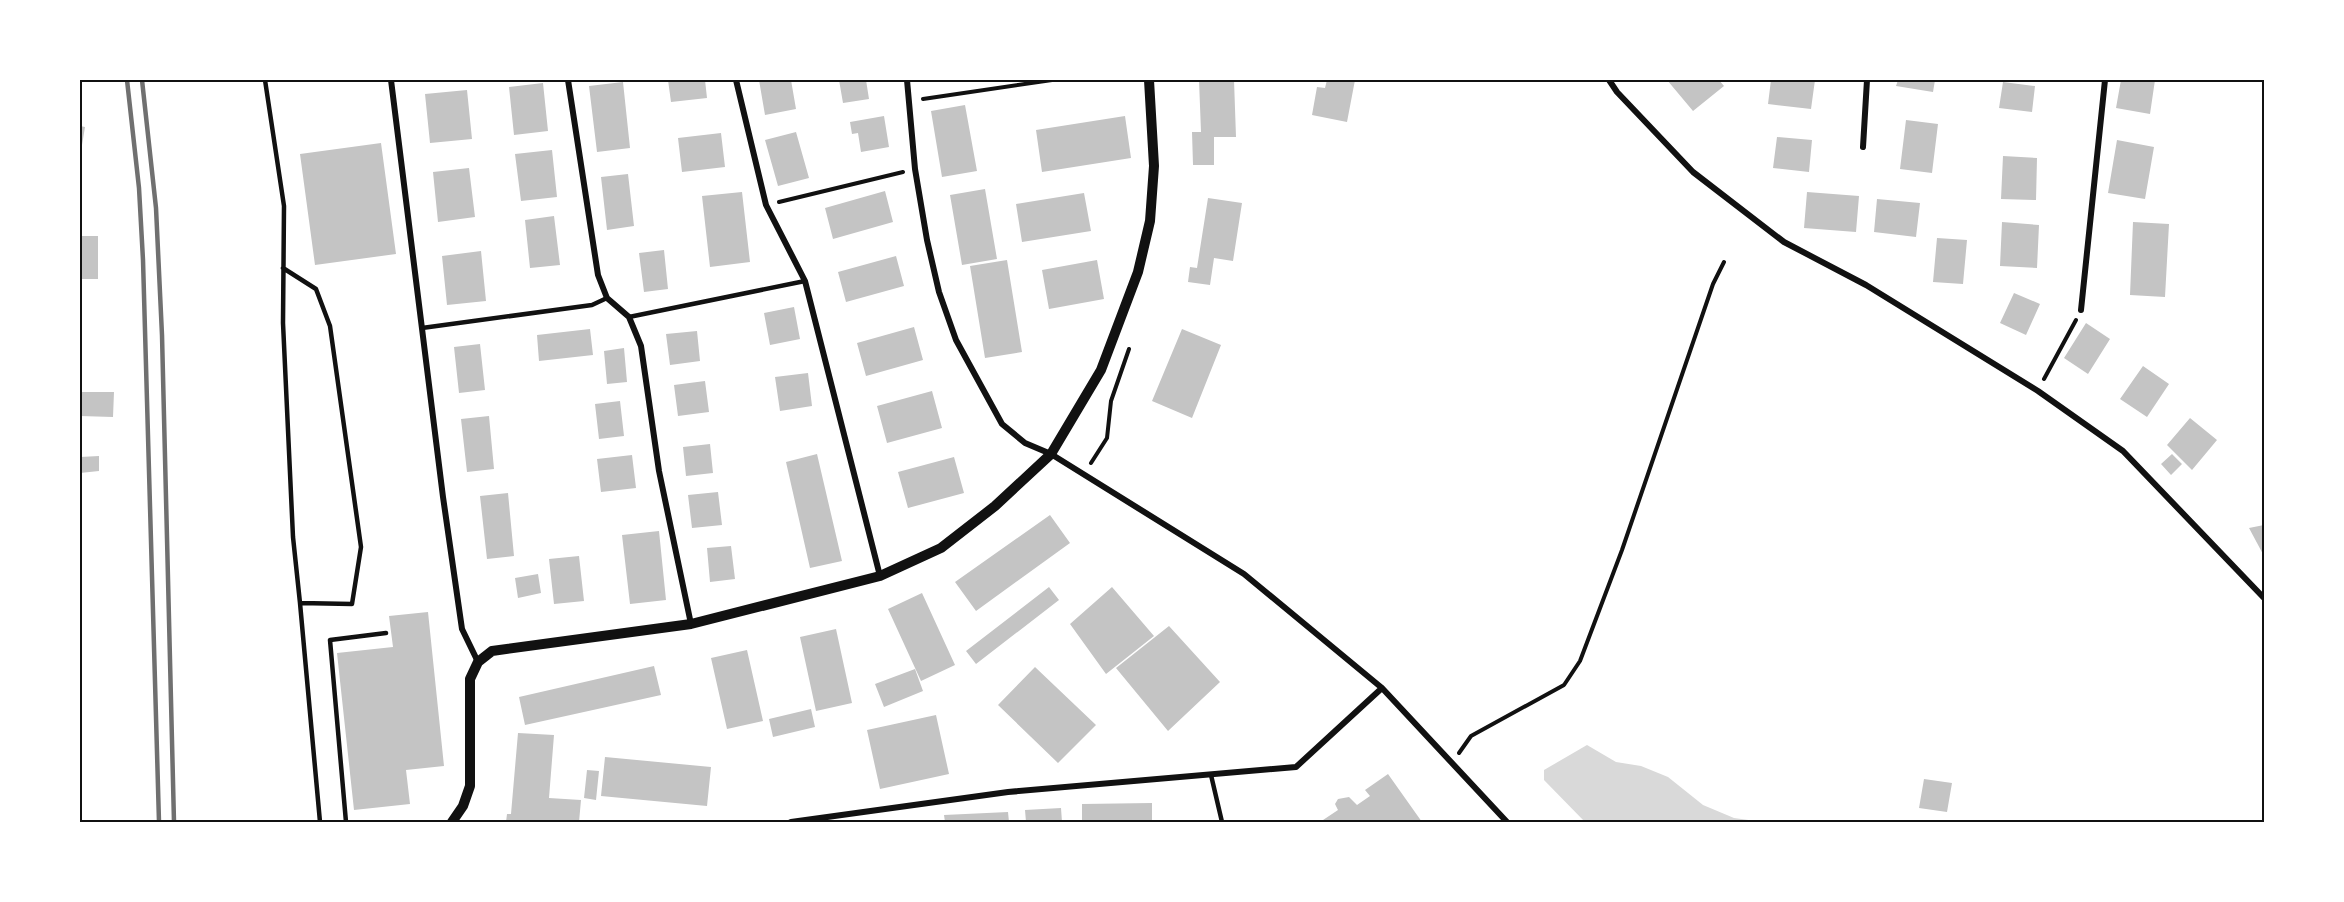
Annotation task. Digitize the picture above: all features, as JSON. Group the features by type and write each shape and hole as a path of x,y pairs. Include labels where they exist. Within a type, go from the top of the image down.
{"street":[{"path":"392,80 462,629 478,662"},
{"path":"568,80 598,275 607,298 629,317 641,346 659,471 691,624"},
{"path":"736,80 766,205 805,281 880,576"},
{"path":"907,80 915,169 939,292 956,340 1002,424 1025,443 1051,454 1084,473 1245,574 1382,688 1507,822"},
{"path":"452,822 464,806 470,786 470,679 478,662 492,651 691,624 880,576 941,548 995,506 1051,454 1101,370 1138,272 1150,221 1154,166 1149,80"},
{"path":"1609,80 1617,92 1693,172 1784,242 1866,285 2038,391 2123,452 2265,598"},
{"path":"1863,147 1867,80"},
{"path":"2082,309 2105,80"},
{"path":"791,822 1008,792 1296,767 1382,688"}],"lane":[{"path":"265,80 284,206 283,323 293,537 320,822"},
{"path":"283,268 316,289 330,326 361,547 352,604 300,603"},
{"path":"629,317 805,281"},
{"path":"422,328 592,305 607,298"},
{"path":"346,822 330,640 386,633"},
{"path":"1211,775 1222,822"}],"path":[{"path":"910,101 1021,82 1052,80"},
{"path":"766,205 915,169"},
{"path":"1471,736 1564,686 1580,661 1622,550 1713,284 1724,262"},
{"path":"2038,391 2082,309"},
{"path":"1084,473 1107,438"}],"shaded area":[{"path":"1587,745 1616,762 1641,766 1668,777 1703,805 1734,818 1763,822 1585,822 1544,780 1544,770"}],"building":[{"path":"668,80 705,80 707,98 671,102"},
{"path":"759,80 791,80 796,109 765,115"},
{"path":"839,80 866,80 869,99 843,103"},
{"path":"1199,80 1234,80 1236,137 1214,137 1214,165 1193,165 1192,132 1201,132"},
{"path":"1327,80 1355,80 1347,122 1312,115 1317,87 1325,88"},
{"path":"1667,80 1719,80 1724,86 1693,111"},
{"path":"1771,80 1815,80 1811,109 1768,104"},
{"path":"1898,80 1935,80 1933,92 1896,86"},
{"path":"2121,80 2155,80 2150,114 2116,108"},
{"path":"623,82 630,148 597,152 589,86"},
{"path":"2003,82 2035,86 2032,112 1999,108"},
{"path":"543,83 548,131 514,135 509,87"},
{"path":"467,90 472,139 430,143 425,94"},
{"path":"965,105 977,171 942,177 931,111"},
{"path":"884,116 889,147 861,152 858,133 852,134 850,122"},
{"path":"1125,116 1131,158 1042,172 1036,130"},
{"path":"1906,120 1938,124 1932,173 1900,169"},
{"path":"80,126 85,127 81,151 80,150"},
{"path":"796,132 809,178 778,186 765,140"},
{"path":"721,133 725,167 682,172 678,138"},
{"path":"1777,137 1812,140 1809,172 1773,168"},
{"path":"2117,140 2154,147 2145,199 2108,193"},
{"path":"381,143 396,254 315,265 300,154"},
{"path":"552,150 557,197 521,201 515,154"},
{"path":"2003,156 2037,158 2036,200 2001,199"},
{"path":"469,168 475,217 438,222 433,172"},
{"path":"628,174 634,226 607,230 601,177"},
{"path":"985,189 997,259 962,265 950,195"},
{"path":"885,191 893,222 833,239 825,208"},
{"path":"742,192 750,262 710,267 702,196"},
{"path":"1807,192 1859,196 1856,232 1804,228"},
{"path":"1084,193 1091,231 1022,242 1016,204"},
{"path":"1208,198 1242,203 1233,261 1214,258 1210,285 1188,282 1190,267 1197,268"},
{"path":"1877,199 1920,203 1916,237 1874,232"},
{"path":"554,216 560,265 530,268 525,220"},
{"path":"2002,222 2039,225 2037,268 2000,266"},
{"path":"2133,222 2169,224 2165,297 2130,295"},
{"path":"80,236 98,236 98,279 80,279"},
{"path":"1937,238 1967,240 1963,284 1933,282"},
{"path":"664,250 668,289 644,292 639,253"},
{"path":"481,251 486,301 447,305 442,256"},
{"path":"896,256 904,286 846,302 838,272"},
{"path":"1007,260 1022,352 985,358 970,266"},
{"path":"1097,260 1104,299 1049,309 1042,270"},
{"path":"2014,293 2040,304 2026,335 2000,323"},
{"path":"794,307 800,339 770,345 764,313"},
{"path":"2086,323 2110,339 2088,374 2064,358"},
{"path":"914,327 923,360 866,376 857,343"},
{"path":"590,329 593,355 539,361 537,335"},
{"path":"1182,329 1221,345 1192,418 1152,401"},
{"path":"697,331 700,361 670,365 666,334"},
{"path":"480,344 485,390 459,393 454,347"},
{"path":"624,348 627,382 607,384 604,351"},
{"path":"2143,366 2169,384 2147,417 2120,399"},
{"path":"808,373 812,406 780,411 775,377"},
{"path":"705,381 709,412 678,416 674,385"},
{"path":"932,391 942,428 887,443 877,406"},
{"path":"80,392 114,392 113,417 80,416"},
{"path":"620,401 624,436 599,439 595,404"},
{"path":"489,416 494,469 467,472 461,419"},
{"path":"2190,418 2217,440 2192,470 2167,445"},
{"path":"710,444 713,473 686,476 683,447"},
{"path":"817,454 842,561 810,568 786,462"},
{"path":"2172,454 2182,464 2171,475 2161,464"},
{"path":"632,455 636,488 601,492 597,459"},
{"path":"99,456 99,471 80,473 80,457"},
{"path":"954,457 964,493 908,508 898,472"},
{"path":"718,492 722,525 692,528 688,495"},
{"path":"508,493 514,556 487,559 480,496"},
{"path":"1050,515 1070,543 976,611 955,582"},
{"path":"2264,525 2264,556 2249,528"},
{"path":"659,531 666,600 630,604 622,535"},
{"path":"731,546 735,579 710,582 707,548"},
{"path":"579,556 584,601 554,604 549,559"},
{"path":"538,574 541,593 518,598 515,578"},
{"path":"1049,587 1059,600 976,664 966,651"},
{"path":"1112,587 1154,636 1106,674 1070,624"},
{"path":"922,593 955,665 921,681 888,609"},
{"path":"428,612 444,766 406,770 410,804 354,810 337,653 393,647 389,616"},
{"path":"1169,626 1220,682 1168,731 1116,668"},
{"path":"836,629 852,703 816,711 800,637"},
{"path":"747,650 763,721 727,729 711,658"},
{"path":"654,666 661,695 525,725 519,697"},
{"path":"1035,667 1096,725 1058,763 998,705"},
{"path":"915,669 923,691 884,707 875,684"},
{"path":"811,709 815,727 773,737 769,719"},
{"path":"936,715 949,774 880,789 867,730"},
{"path":"518,733 554,735 549,798 581,800 579,822 506,822 507,814 511,814"},
{"path":"605,757 711,767 707,806 601,796"},
{"path":"587,770 599,771 596,800 584,798"},
{"path":"1388,774 1422,822 1320,822 1338,810 1335,804 1338,799 1349,797 1357,805 1370,796 1365,790"},
{"path":"1924,779 1952,783 1947,812 1919,808"},
{"path":"1152,803 1152,822 1082,822 1082,804"},
{"path":"1061,808 1062,822 1026,822 1025,810"},
{"path":"1008,812 1009,822 945,822 944,815"}],"railway":[{"path":"127,80 139,188 143,260 159,822"},
{"path":"142,80 156,208 162,335 174,822"}]}
